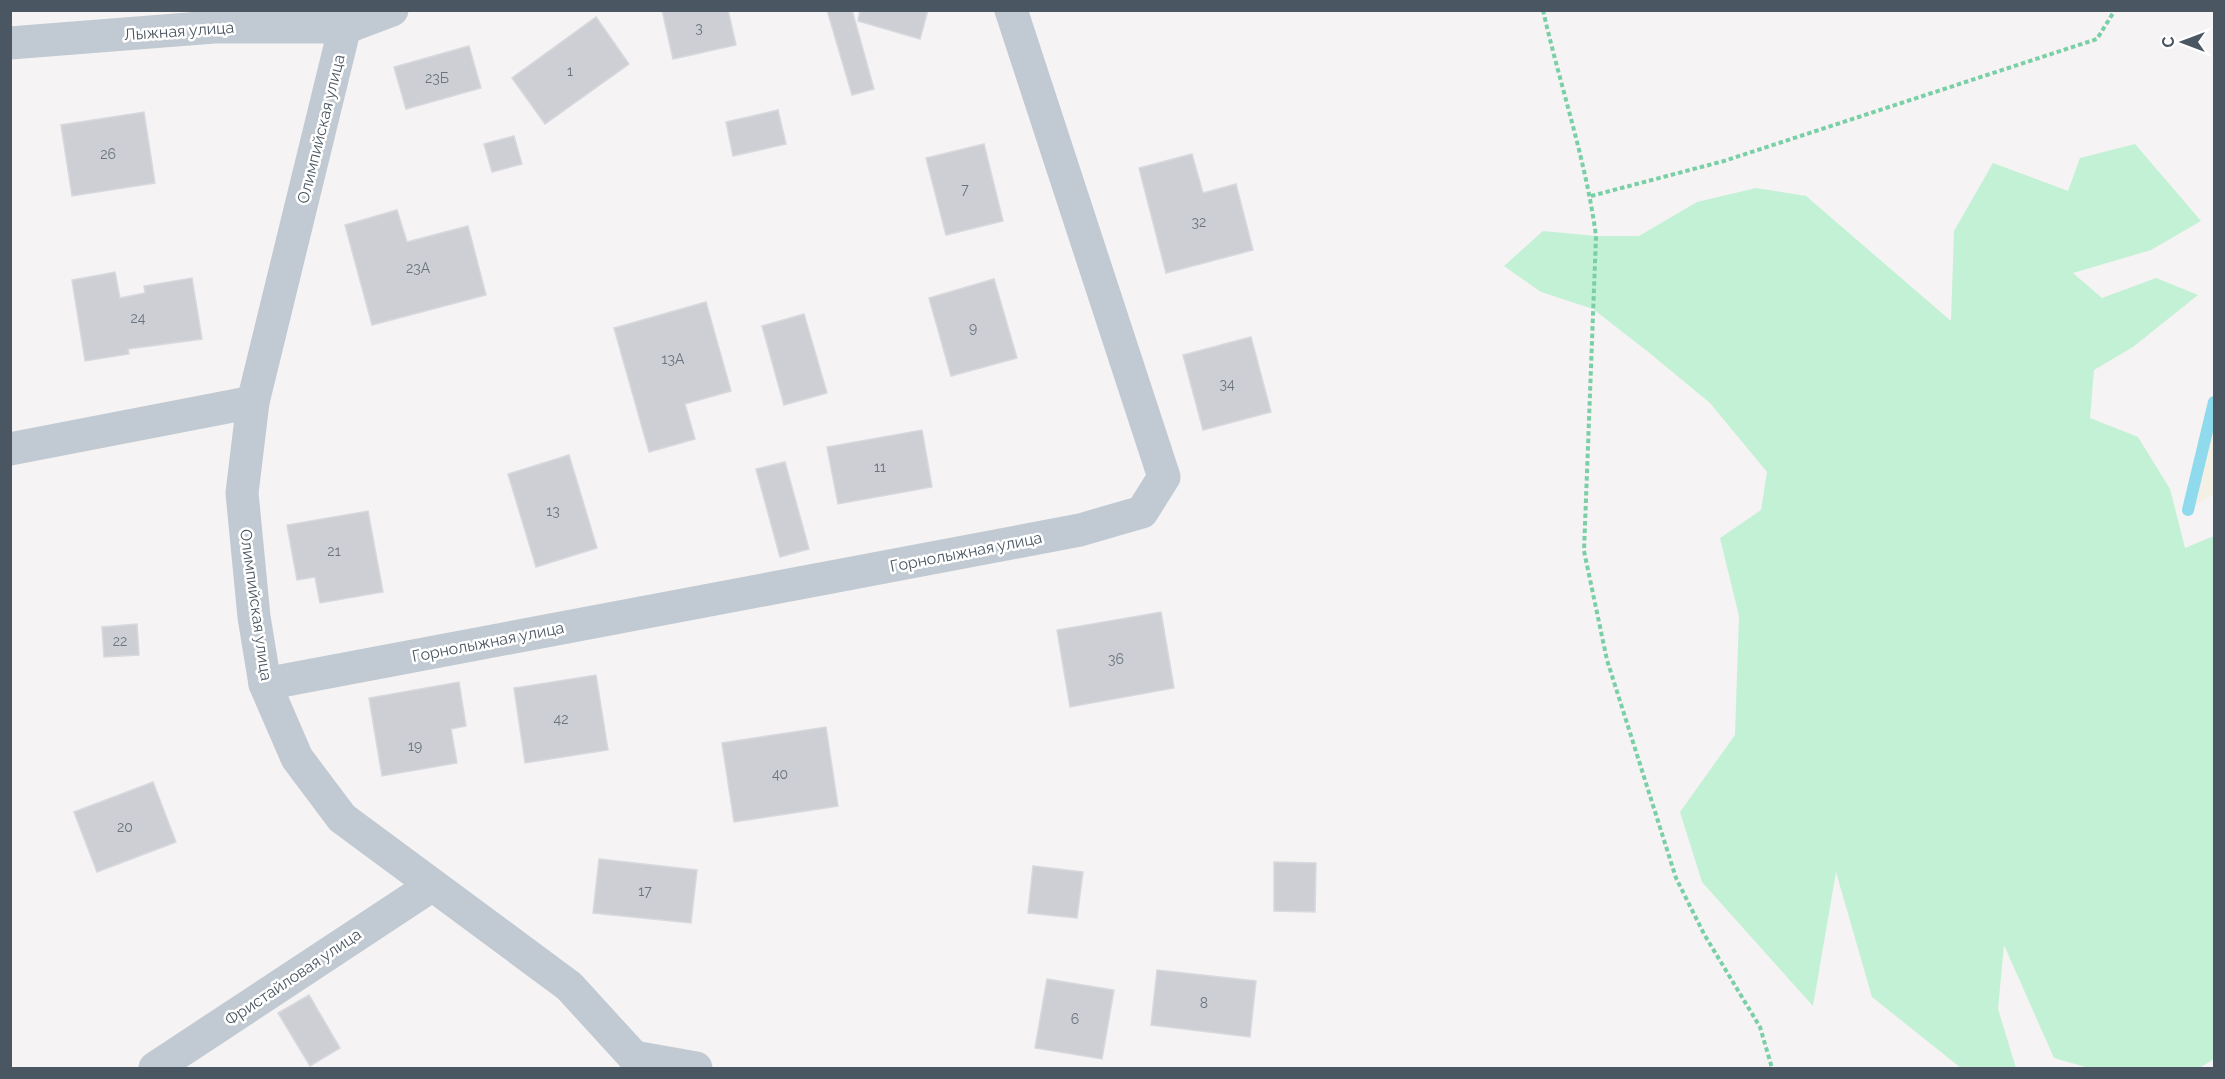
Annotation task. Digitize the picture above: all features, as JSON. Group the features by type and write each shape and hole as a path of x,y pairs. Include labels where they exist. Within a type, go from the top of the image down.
{"street":[{"path":"348,19 392,10"},
{"name":"Горнолыжная улица","path":"265,684 1080,530 1142,512 1164,477 1011,10"},
{"name":"Лыжная улица","path":"10,43 204,19 348,19"},
{"name":"Олимпийская улица","path":"348,19 253,402 242,493 254,617 265,684 297,758 342,818 569,986 636,1063"},
{"path":"10,449 253,402"},
{"name":"Фристайловая улица","path":"155,1068 431,886"},
{"path":"636,1063 696,1068"}],"path":[{"path":"1543,10 1558,77 1591,196 1596,236 1584,551 1607,660 1676,878 1704,934 1760,1027 1772,1068"},
{"path":"1591,196 1724,161 2097,39 2115,10"}],"green space":[{"path":"2135,144 2201,221 2151,250 2073,273 2102,298 2156,278 2198,295 2133,347 2094,370 2090,418 2138,437 2170,489 2185,548 2214,536 2214,1059 2199,1068 2089,1068 2054,1058 2004,945 1998,1009 2016,1068 1961,1068 1872,997 1836,872 1813,1006 1702,882 1680,812 1735,735 1739,616 1720,538 1761,510 1767,472 1710,403 1647,351 1593,309 1541,292 1504,266 1543,231 1596,236 1639,236 1697,202 1756,188 1806,196 1951,321 1954,231 1993,163 2068,191 2080,158"}],"sand":[{"path":"2214,402 2214,494 2188,510"}],"building":[{"path":"662,10 728,10 736,45 673,59"},
{"path":"827,10 852,10 874,89 852,95"},
{"path":"860,10 928,10 920,39 858,21"},
{"path":"596,17 629,64 545,124 512,78"},
{"path":"469,46 481,88 406,109 394,67"},
{"path":"778,110 786,144 733,156 726,122"},
{"path":"144,112 155,183 72,196 61,125"},
{"path":"514,136 522,164 492,172 484,144"},
{"path":"984,144 1003,221 946,235 926,158"},
{"path":"1192,154 1203,193 1236,184 1253,250 1166,273 1139,168"},
{"path":"397,210 407,242 468,226 486,295 372,325 345,225"},
{"path":"115,272 120,298 145,293 144,286 192,278 202,339 128,349 129,354 85,361 72,280"},
{"path":"994,279 1017,358 951,376 929,298"},
{"path":"706,302 731,391 685,404 695,439 649,452 614,328"},
{"path":"804,314 827,393 784,405 762,326"},
{"path":"1251,337 1271,412 1203,430 1183,355"},
{"path":"922,430 932,487 838,504 827,447"},
{"path":"569,455 597,548 536,567 508,474"},
{"path":"785,462 809,549 780,557 756,469"},
{"path":"368,511 383,592 320,603 315,577 297,580 287,525"},
{"path":"1161,612 1174,688 1070,707 1057,630"},
{"path":"137,624 139,655 104,657 102,627"},
{"path":"596,675 608,750 525,763 514,688"},
{"path":"459,682 466,726 451,729 457,763 382,776 369,698"},
{"path":"826,727 838,806 734,822 722,743"},
{"path":"153,782 176,842 97,872 74,812"},
{"path":"599,859 697,870 691,923 593,913"},
{"path":"1274,862 1316,863 1315,912 1274,911"},
{"path":"1033,866 1083,872 1077,918 1028,913"},
{"path":"1157,970 1256,981 1250,1037 1151,1025"},
{"path":"1047,979 1114,990 1102,1059 1035,1048"},
{"path":"309,995 340,1048 310,1066 278,1013"}],"waterway":[{"path":"2188,510 2214,402"}]}
